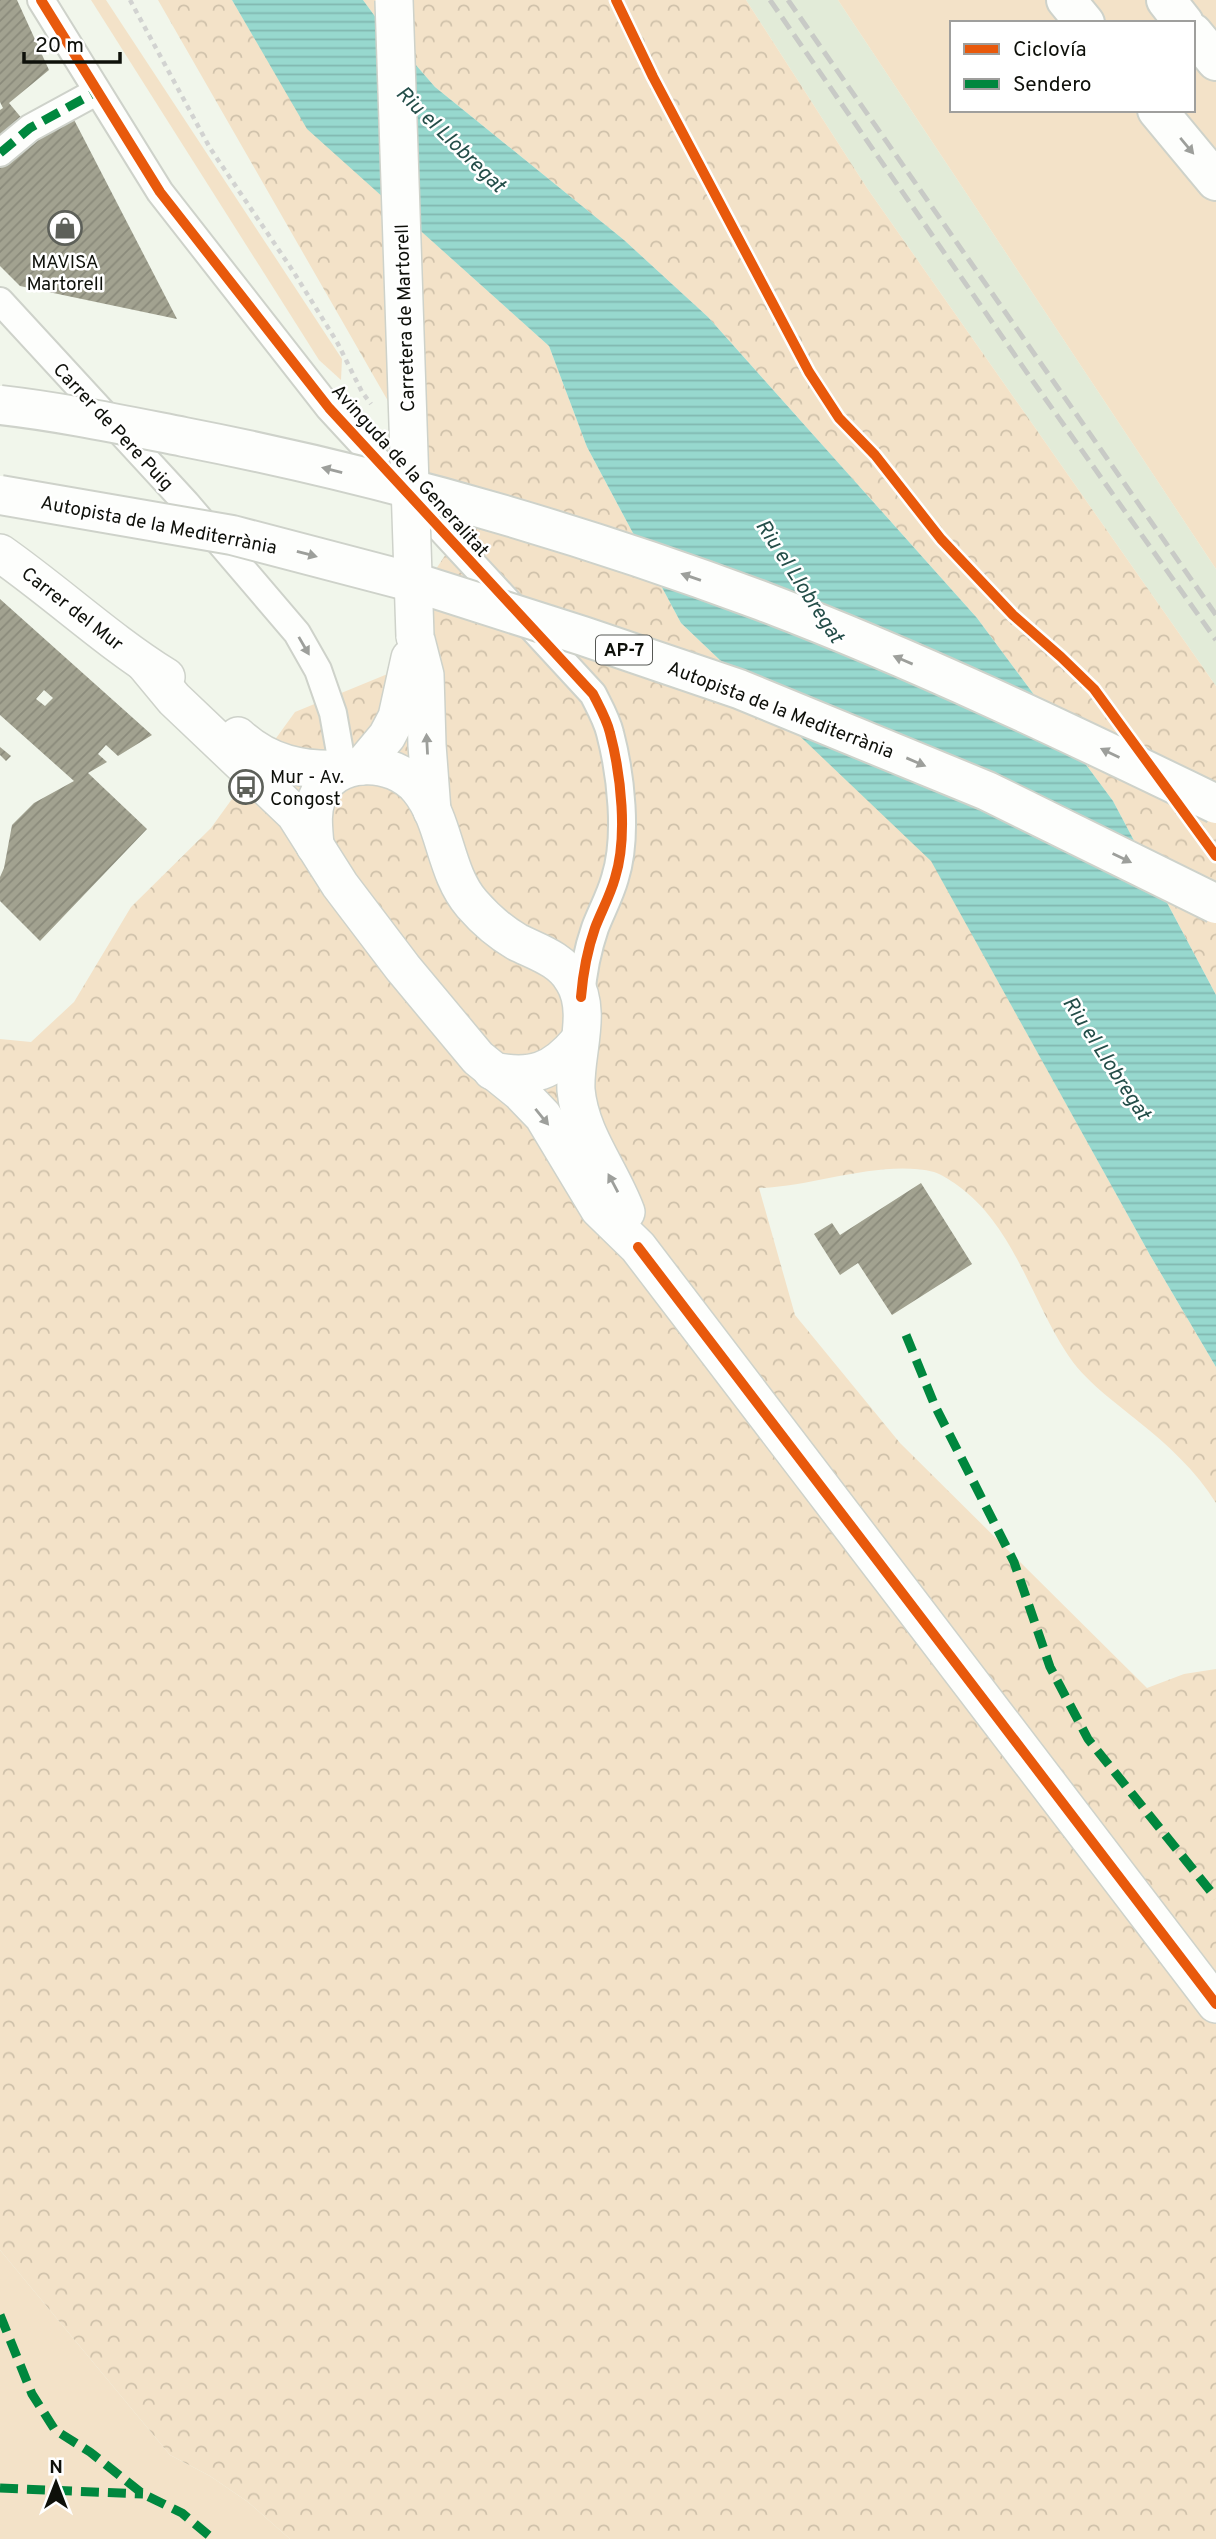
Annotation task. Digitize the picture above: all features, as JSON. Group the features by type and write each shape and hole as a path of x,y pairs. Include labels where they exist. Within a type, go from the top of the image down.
{"highway":[{"path":"1066,0 1083,21"},
{"path":"1166,0 1182,21"},
{"path":"1195,35 1216,61"},
{"path":"1159,112 1216,181"},
{"path":"0,405 42,410 248,449 421,491 591,543 762,601 1002,701 1216,804"},
{"name":"Autopista de la Mediterrània","path":"0,495 232,535 423,584 662,662 739,689 987,791 1216,904"}],"main road":[{"name":"Carretera de Martorell","path":"394,0 415,636"},
{"name":"Carrer del Mur","path":"0,553 145,664 189,691 246,744 270,758 295,767 317,770 386,767 405,776 419,789 432,812"},
{"path":"315,846 313,820 317,798 327,782 353,767 387,736 397,718 415,636"},
{"path":"415,636 425,675 432,812 457,878 470,902 493,926 562,966 574,980 581,997 582,1027 576,1073 579,1109 589,1138 621,1198 638,1247 1216,2004"},
{"name":"Carrer del Mur","path":"145,664 174,699 295,814 340,885 463,1043 492,1071 520,1092 543,1116 599,1209 638,1247"},
{"path":"492,1071 521,1075 541,1071 565,1058 579,1041"}],"street":[{"name":"Avinguda de la Generalitat","path":"40,0 160,192 340,421 593,694 610,731 614,752 621,806 621,843 616,876 595,928 583,968 581,997"},
{"path":"0,153 30,128 96,92"},
{"name":"Carrer de Pere Puig","path":"0,301 186,503 297,634 318,670 353,767"}],"path":[{"path":"130,0 210,148 293,271 337,342 362,392 376,409"},
{"path":"616,0 653,77 809,372 839,418"}],"shaded area":[{"path":"746,0 838,0 1216,569 1216,686 867,188"}],"green space":[{"path":"91,0 106,0 342,359 341,380 319,360"},
{"path":"158,0 232,0 308,129 549,346 587,447 681,623 931,860 1150,1255 1216,1367 1216,1503 1181,1459 1081,1372 1053,1330 1019,1262 993,1220 954,1183 934,1172 892,1169 759,1188 795,1315 900,1443 1147,1688 1184,1674 1216,1669 1216,2539 290,2539 248,2502 210,2476 170,2455 0,2250 0,1039 31,1042 74,1002 131,907 211,828 295,712 407,666 436,569 462,530"},
{"path":"363,0 746,0 867,188 1216,686 1216,995 1113,801 977,618 708,317 624,240 435,87"},
{"path":"838,0 1216,0 1216,569"},
{"path":"0,2250 170,2455 210,2476 248,2502 290,2539 0,2539"}],"water":[{"name":"Riu el Llobregat","path":"232,0 363,0 435,87 624,240 708,317 977,618 1113,801 1216,995 1216,1367 1150,1255 931,861 681,623 587,447 549,346 307,129"}],"building":[{"path":"0,0 17,0 49,70 9,103 24,121 0,144 0,110 3,108 0,102"},
{"name":"MAVISA Martorell","path":"70,112 177,319 20,286 0,266 0,164"},
{"path":"0,599 152,735 118,756 106,745 98,754 107,762 88,773 147,829 40,941 0,901 0,877 12,825 34,803 74,781 0,715","holes":["44,690 53,698 45,706 36,699"]},
{"path":"0,747 11,756 6,761 0,755"},
{"path":"921,1183 972,1264 892,1315 858,1263 840,1275 814,1234 832,1223 840,1235"}],"railway":[{"path":"770,0 1032,380 1216,640"},
{"path":"788,0 1216,615"}],"marked path":[{"path":"0,153 30,128 96,92"},
{"path":"906,1335 935,1406 1014,1562 1050,1667 1088,1739 1216,1898"},
{"path":"0,2315 32,2394 55,2430 90,2452 143,2494 182,2513 213,2539"},
{"path":"0,2488 143,2494"}],"cycle path":[{"path":"41,0 160,192 329,408 593,694 607,723 614,750 622,825 619,862 590,945 581,997"},
{"path":"616,0 653,77 809,372 839,418 875,455 941,539 1013,615 1094,689 1216,856"},
{"path":"638,1247 1216,2004"}],"place":[{"name":"MAVISA Martorell","path":"65,228"},
{"name":"Mur - Av. Congost","path":"246,787"}]}
